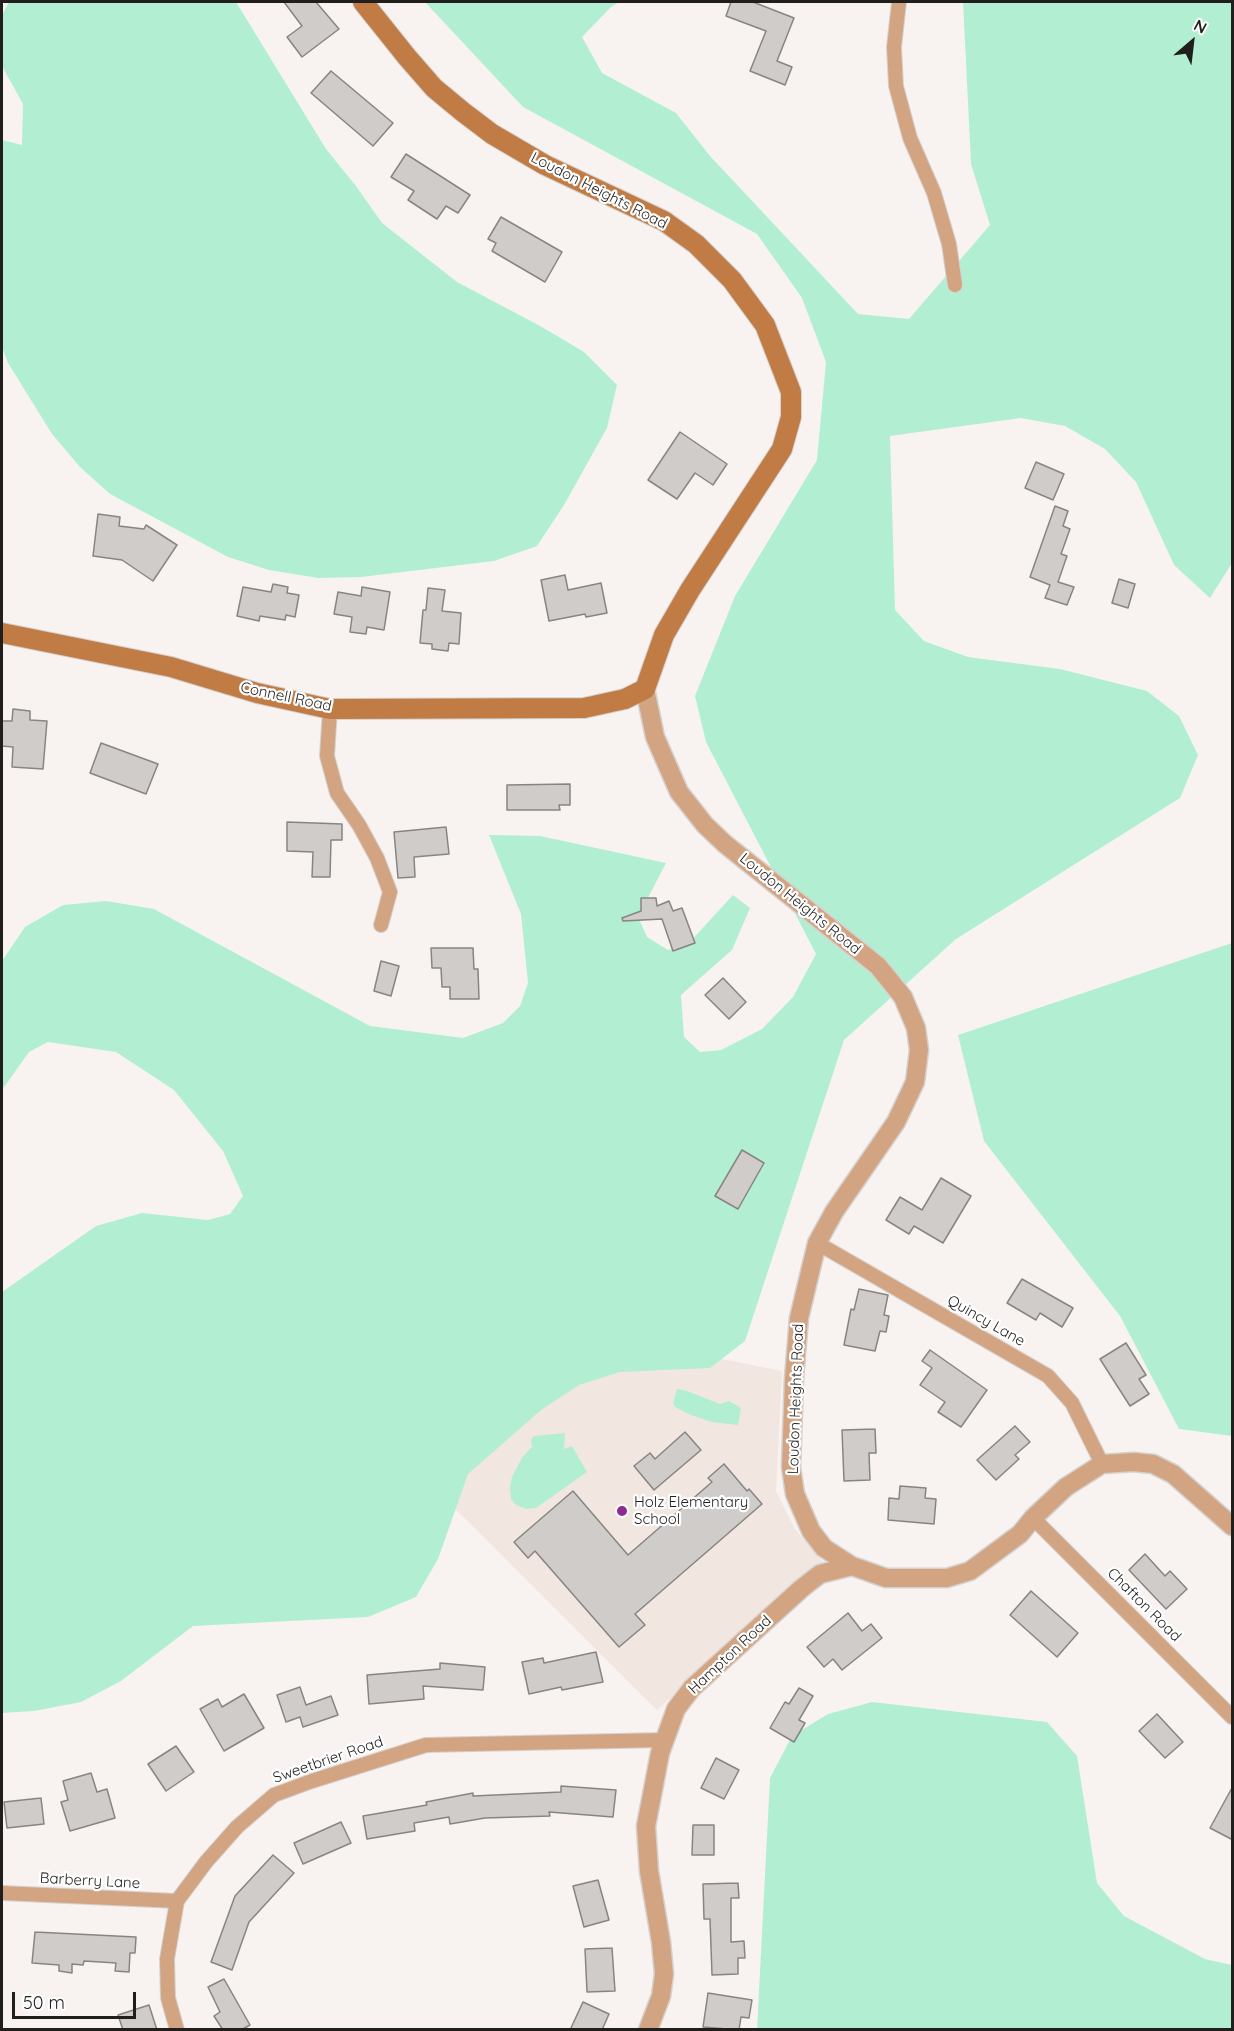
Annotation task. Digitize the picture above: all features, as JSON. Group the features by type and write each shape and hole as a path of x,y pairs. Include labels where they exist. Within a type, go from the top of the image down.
{"main road":[{"name":"Loudon Heights Road","path":"370,4 434,87 463,112 492,134 545,165 664,221 696,244 732,280 765,325 791,392 791,417 782,449 690,590 664,635 645,689"},
{"name":"Connell Road","path":"2,633 171,667 257,693 330,709 584,708 625,699 645,689"}],"street":[{"path":"899,2 894,47 896,86 910,138 934,193 949,244 955,285"},
{"name":"Loudon Heights Road","path":"645,689 655,737 679,792 705,825 725,844 878,966 903,997 916,1028 919,1050 915,1082 896,1122 834,1212 817,1244 799,1318 791,1467 795,1494 811,1531 824,1548 852,1566 886,1578 947,1578 970,1571 1020,1534 1032,1518 1066,1487 1102,1464 1134,1462 1153,1464 1173,1474 1233,1526"},
{"path":"330,709 327,756 337,793 359,825 377,858 390,892 381,925"},
{"name":"Quincy Lane","path":"817,1244 1048,1376 1072,1403 1102,1464"},
{"name":"Chafton Road","path":"1032,1518 1233,1717"},
{"name":"Hampton Road","path":"648,2030 661,1996 664,1974 649,1871 646,1826 660,1753 676,1710 692,1688 802,1588 820,1574 852,1566"},
{"name":"Sweetbrier Road","path":"177,2030 168,1998 167,1959 177,1901 206,1862 237,1827 273,1795 312,1780 426,1745 665,1740"},
{"name":"Barberry Lane","path":"2,1893 177,1901"}],"shaded area":[{"name":"Holz Elementary School","path":"598,1334 782,1371 776,1491 795,1529 824,1563 657,1710 440,1494"}],"green space":[{"path":"9,2 236,2 326,149 382,223 457,282 584,352 617,385 607,428 564,505 537,546 494,561 361,577 318,578 269,570 228,557 110,494 80,467 52,434 8,363 2,347 2,140 22,145 23,104 2,66 2,15"},
{"path":"425,2 619,2 611,7 582,37 602,73 676,113 710,156 858,314 909,319 990,225 971,164 963,2 1232,2 1232,563 1210,598 1174,565 1136,482 1105,449 1065,426 1021,418 890,436 895,610 924,641 968,657 1060,669 1147,691 1179,716 1198,755 1180,798 956,939 844,1040 745,1341 710,1368 620,1372 579,1385 541,1410 468,1474 438,1559 416,1597 368,1617 193,1626 121,1681 81,1702 34,1711 2,1713 2,1292 96,1226 142,1213 208,1220 230,1214 243,1196 223,1151 174,1090 116,1052 48,1042 29,1052 2,1090 2,961 25,927 63,905 106,901 154,909 370,1026 463,1038 503,1023 520,1006 528,983 521,914 489,835 540,836 666,863 638,917 647,937 668,950 688,944 733,895 750,908 732,950 681,995 684,1037 700,1052 721,1050 762,1029 793,997 816,954 706,742 695,696 735,596 817,460 826,362 802,298 757,234 523,107"},
{"path":"1232,943 1232,1436 1179,1429 1120,1316 984,1141 958,1035"},
{"path":"677,1389 720,1404 729,1401 741,1408 738,1425 712,1422 675,1407 673,1403"},
{"path":"565,1433 564,1449 572,1446 587,1472 536,1508 526,1509 516,1505 511,1499 512,1477 523,1456 532,1447 531,1440 534,1436"},
{"path":"872,1702 1047,1722 1077,1756 1097,1883 1124,1916 1205,1959 1232,1965 1232,2029 757,2030 770,1778 792,1736 828,1714"}],"building":[{"path":"284,2 316,2 339,29 302,57 287,37 302,26"},
{"path":"731,2 753,2 794,18 777,61 792,67 785,85 750,71 766,31 726,16"},
{"path":"331,71 393,123 373,146 311,93"},
{"path":"406,154 470,195 458,213 446,206 437,219 408,200 414,191 391,177"},
{"path":"501,217 562,252 545,282 492,251 496,243 488,239"},
{"path":"680,432 727,464 713,485 695,473 677,499 648,480"},
{"path":"1036,462 1064,474 1053,500 1025,488"},
{"path":"1055,506 1068,511 1063,526 1070,529 1061,554 1067,556 1058,582 1074,587 1067,605 1045,598 1050,585 1030,577"},
{"path":"98,514 120,517 119,526 144,529 146,525 177,545 153,581 122,560 93,556"},
{"path":"565,575 568,590 601,583 607,613 586,617 585,614 549,621 541,580"},
{"path":"1119,579 1135,584 1128,608 1112,603"},
{"path":"273,584 288,587 287,593 299,595 295,617 286,615 285,620 260,616 259,621 237,616 243,587 271,592"},
{"path":"362,587 390,592 384,630 367,627 366,634 350,632 352,617 334,614 338,592 361,596"},
{"path":"428,588 445,590 442,611 461,613 459,644 449,643 448,651 432,649 432,644 420,643"},
{"path":"13,709 30,711 30,720 47,721 43,769 12,767 13,747 2,746 2,721 12,721"},
{"path":"101,743 158,764 146,794 90,773"},
{"path":"570,784 570,805 559,805 560,810 507,810 507,785"},
{"path":"287,822 342,824 342,840 331,840 330,877 312,877 313,852 287,851"},
{"path":"446,827 449,854 414,857 415,877 398,878 394,832"},
{"path":"641,898 656,898 657,906 669,901 673,911 682,908 695,943 673,951 662,919 623,921 622,918 641,911"},
{"path":"431,948 473,948 474,969 478,969 479,999 450,999 450,987 442,987 441,968 432,968"},
{"path":"381,961 399,966 391,996 374,991"},
{"path":"723,978 746,1002 729,1019 705,995"},
{"path":"742,1150 764,1163 738,1209 715,1196"},
{"path":"941,1178 971,1196 943,1243 914,1226 909,1234 886,1220 900,1197 922,1210"},
{"path":"1022,1279 1073,1308 1062,1327 1040,1313 1036,1320 1007,1303"},
{"path":"859,1289 888,1295 884,1315 889,1316 886,1332 880,1331 875,1351 844,1345 851,1309 854,1310"},
{"path":"1126,1343 1146,1375 1139,1379 1149,1394 1130,1406 1100,1359"},
{"path":"930,1350 987,1390 961,1427 938,1412 945,1402 920,1385 932,1368 922,1361"},
{"path":"1015,1426 1030,1442 1015,1455 1019,1459 996,1480 977,1460"},
{"path":"875,1429 876,1453 869,1453 870,1480 844,1481 842,1430"},
{"path":"685,1432 701,1450 654,1490 634,1466 650,1453 655,1459"},
{"path":"724,1464 747,1491 749,1489 762,1504 635,1614 645,1625 619,1647 535,1551 528,1558 514,1542 573,1491 628,1555 712,1482 708,1478"},
{"path":"900,1486 926,1488 925,1498 936,1499 934,1524 888,1520 889,1498 899,1499"},
{"path":"1145,1554 1165,1576 1170,1571 1187,1589 1166,1609 1129,1570"},
{"path":"1031,1591 1078,1633 1057,1657 1010,1615"},
{"path":"848,1613 862,1631 871,1624 882,1638 842,1670 833,1659 824,1667 807,1647"},
{"path":"596,1652 603,1682 529,1694 522,1662 543,1658 544,1663"},
{"path":"440,1663 485,1667 483,1690 423,1686 424,1699 369,1704 367,1675 440,1669"},
{"path":"300,1687 306,1705 331,1696 338,1715 303,1727 300,1717 286,1722 277,1695"},
{"path":"799,1688 813,1696 799,1720 805,1723 794,1742 770,1728 785,1702 789,1704"},
{"path":"244,1694 264,1728 224,1751 200,1709 218,1699 222,1707"},
{"path":"1157,1714 1183,1742 1165,1758 1139,1731"},
{"path":"176,1746 194,1772 166,1791 148,1764"},
{"path":"716,1758 739,1770 724,1799 701,1788"},
{"path":"91,1773 97,1792 107,1789 115,1818 70,1831 61,1802 68,1800 63,1781"},
{"path":"561,1786 616,1790 613,1817 549,1812 550,1816 485,1818 450,1824 449,1817 414,1823 415,1831 367,1839 363,1816 427,1805 426,1802 473,1793 473,1796 561,1792"},
{"path":"1233,1786 1233,1840 1210,1828"},
{"path":"41,1798 44,1824 7,1828 4,1802"},
{"path":"341,1822 351,1843 303,1864 294,1843"},
{"path":"693,1825 714,1825 714,1855 692,1855"},
{"path":"273,1855 294,1873 249,1922 232,1970 211,1962 235,1896"},
{"path":"598,1880 609,1920 584,1927 573,1886"},
{"path":"738,1883 739,1898 731,1898 731,1942 744,1941 745,1958 738,1958 738,1974 712,1975 710,1919 704,1919 703,1884"},
{"path":"35,1932 136,1937 135,1953 130,1953 129,1972 115,1971 116,1963 84,1961 83,1965 72,1964 72,1973 59,1971 59,1965 32,1963"},
{"path":"612,1948 615,1991 587,1992 585,1949"},
{"path":"224,1979 250,2025 241,2030 223,2030 214,2016 220,2012 208,1987"},
{"path":"708,1993 752,2000 749,2018 741,2017 739,2030 703,2027"},
{"path":"583,2002 609,2014 602,2030 570,2030"},
{"path":"149,2005 157,2030 123,2030 118,2015"}],"place":[{"name":"Holz Elementary School","path":"622,1511"}]}
